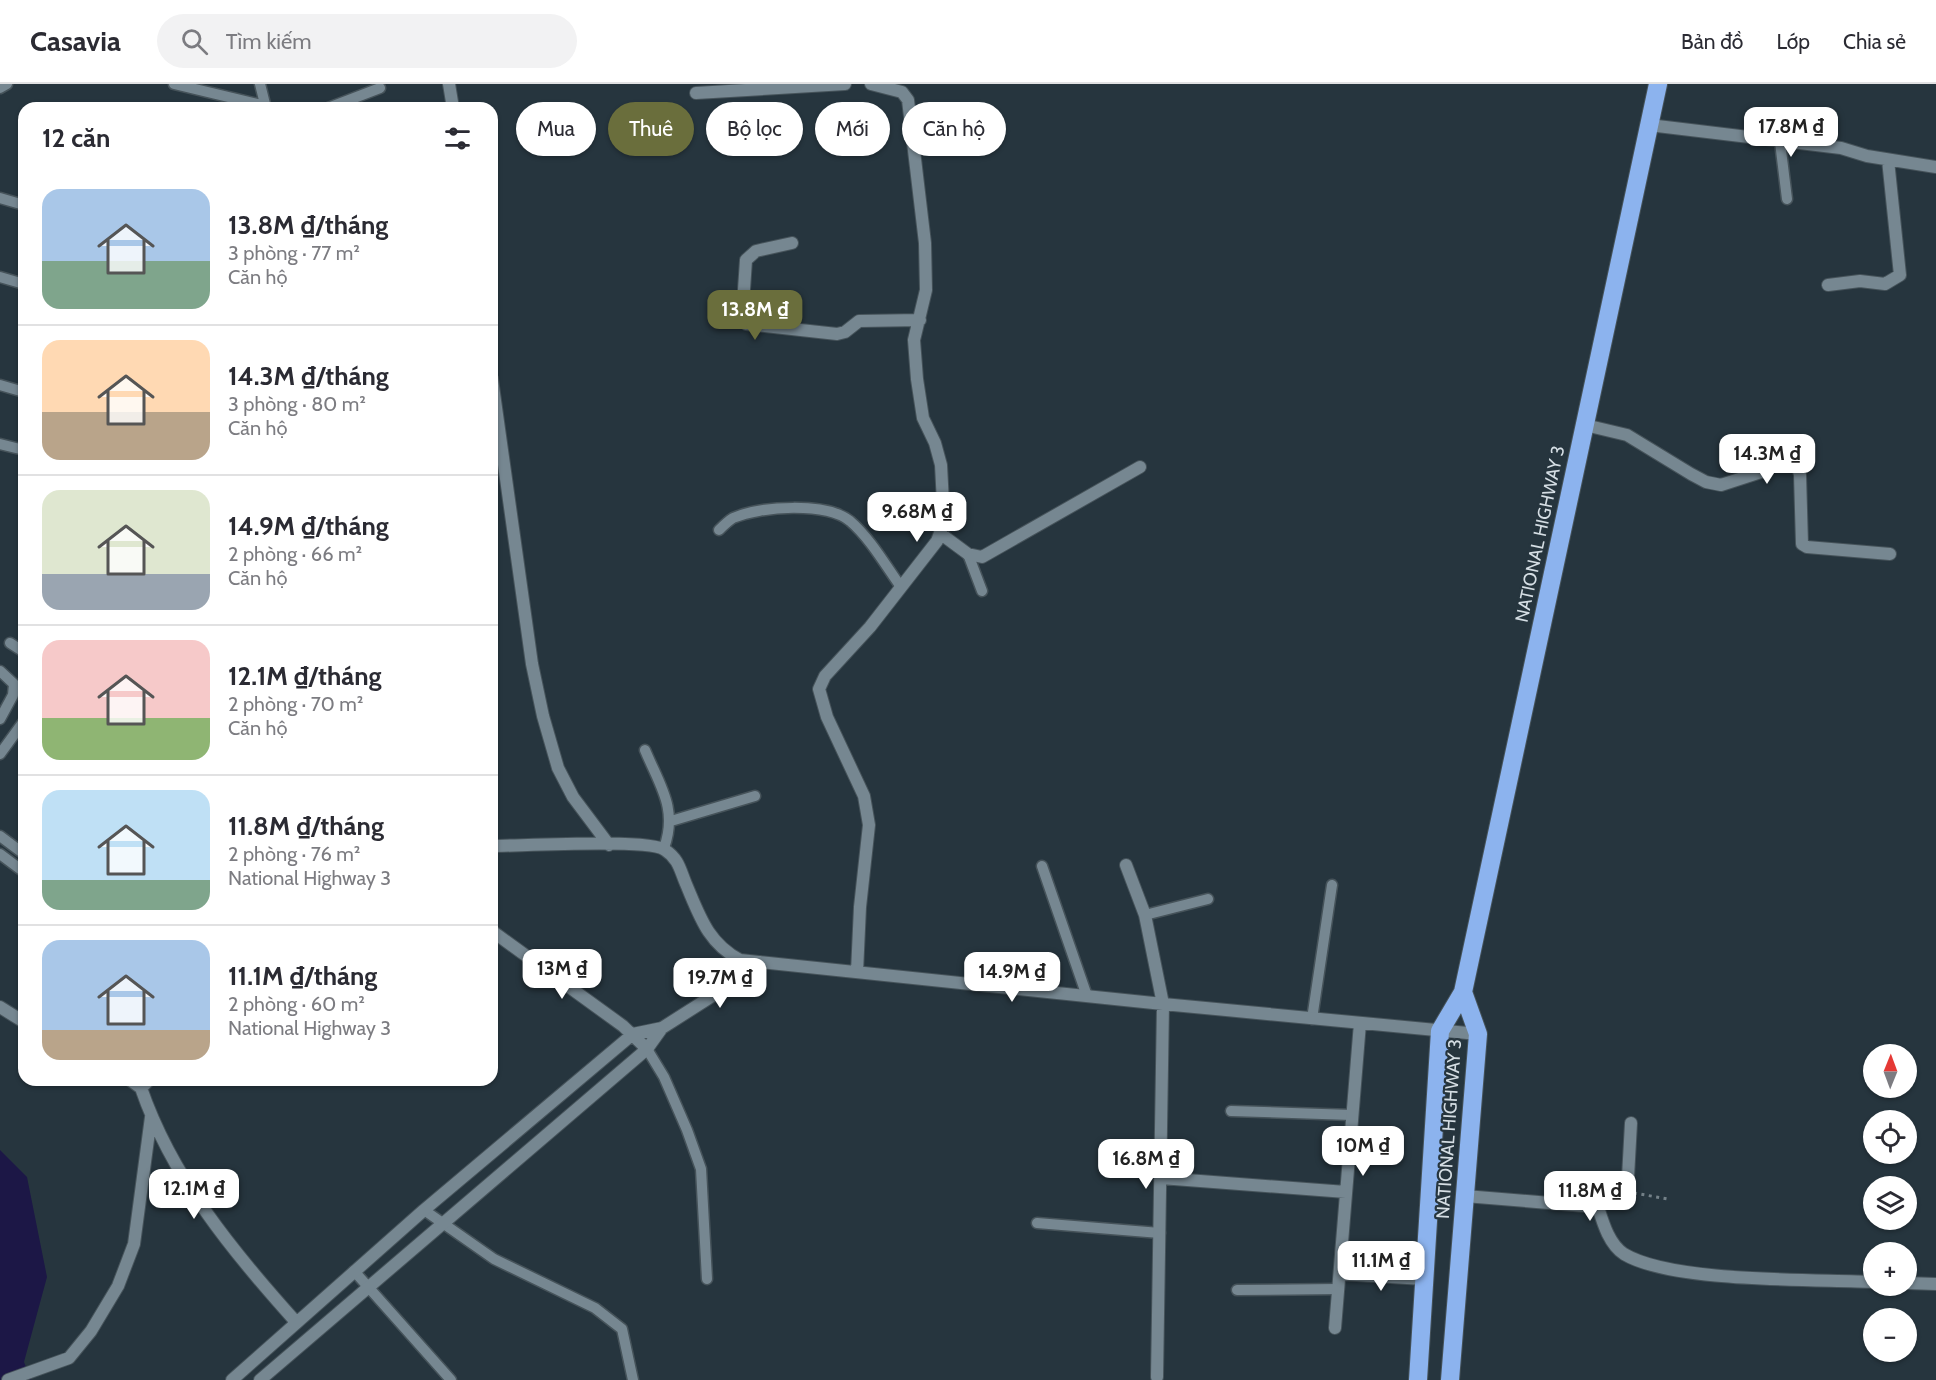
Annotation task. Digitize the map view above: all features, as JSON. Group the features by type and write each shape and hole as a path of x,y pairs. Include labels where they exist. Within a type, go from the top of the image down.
{"highway":[{"name":"NATIONAL HIGHWAY 3","path":"1418,1380 1440,1031 1463,992 1658,84"},
{"name":"NATIONAL HIGHWAY 3","path":"1450,1380 1478,1034 1463,992"}],"street":[{"path":"449,84 452,102"},
{"path":"696,93 845,84"},
{"path":"857,972 860,907 869,825 864,796 827,717 820,700 819,689 825,676 901,587 941,534 944,522 941,465 935,443 923,418 917,380 914,340 926,290 925,243 908,100 902,92 870,84"},
{"path":"1649,125 1841,148 1888,160 1936,167"},
{"path":"1828,285 1860,281 1885,284 1900,275 1888,160"},
{"path":"792,243 756,251 746,260 742,319 746,324 837,334 846,332 859,321 920,320"},
{"path":"498,422 526,629 543,716 558,768 573,797 609,845"},
{"path":"1585,426 1627,435 1706,482 1721,485 1761,472 1781,458 1789,458 1797,464 1800,475 1802,544 1806,547 1890,554"},
{"path":"941,534 968,555 982,557 1140,467"},
{"path":"498,846 609,845 664,848 678,862 685,882 714,942 740,960 1478,1034"},
{"path":"1126,865 1145,915 1163,1004 1157,1377"},
{"path":"498,935 633,1034 647,1049"},
{"path":"744,976 760,962"},
{"path":"232,1380 424,1210 633,1034 662,1028 674,1022 731,984"},
{"path":"0,1007 18,1018"},
{"path":"1335,1328 1360,1023"},
{"path":"260,1380 647,1049 662,1028"},
{"path":"145,1086 151,1117 178,1169 235,1253 296,1322"},
{"path":"8,1380 69,1358 91,1331 118,1286 134,1244 151,1117"},
{"path":"1465,1196 1598,1207 1621,1191 1628,1177 1631,1124"},
{"path":"1161,1178 1346,1192"},
{"path":"1598,1207 1612,1242 1622,1253 1658,1267 1700,1274 1863,1281"},
{"path":"1341,1258 1425,1272"},
{"path":"1340,1274 1425,1272"},
{"path":"1917,1283 1936,1284"}],"lane":[{"path":"0,88 7,84"},
{"path":"174,84 246,102"},
{"path":"260,84 265,102"},
{"path":"343,102 380,87"},
{"path":"1780,142 1787,199"},
{"path":"0,198 18,203"},
{"path":"0,277 18,282"},
{"path":"0,385 18,390"},
{"path":"0,444 18,448"},
{"path":"719,530 733,518 782,508 810,507 833,513 850,521 901,587"},
{"path":"968,555 982,591"},
{"path":"10,643 18,648"},
{"path":"0,671 14,684 13,695 0,719"},
{"path":"0,754 4,741 18,727"},
{"path":"645,750 671,820 664,848"},
{"path":"671,820 755,796"},
{"path":"0,836 18,850"},
{"path":"0,854 18,868"},
{"path":"1042,866 1087,996"},
{"path":"1312,1018 1332,885"},
{"path":"1145,915 1208,899"},
{"path":"647,1049 687,1130 701,1169 707,1279"},
{"path":"1232,1111 1353,1115"},
{"path":"424,1210 494,1259 596,1308 622,1329 633,1380"},
{"path":"1037,1223 1160,1233"},
{"path":"354,1271 451,1380"},
{"path":"1237,1290 1338,1289"}],"path":[{"path":"1621,1191 1668,1199"}],"shaded area":[{"path":"0,1150 27,1177 47,1277 24,1362 31,1380 0,1380"}]}
